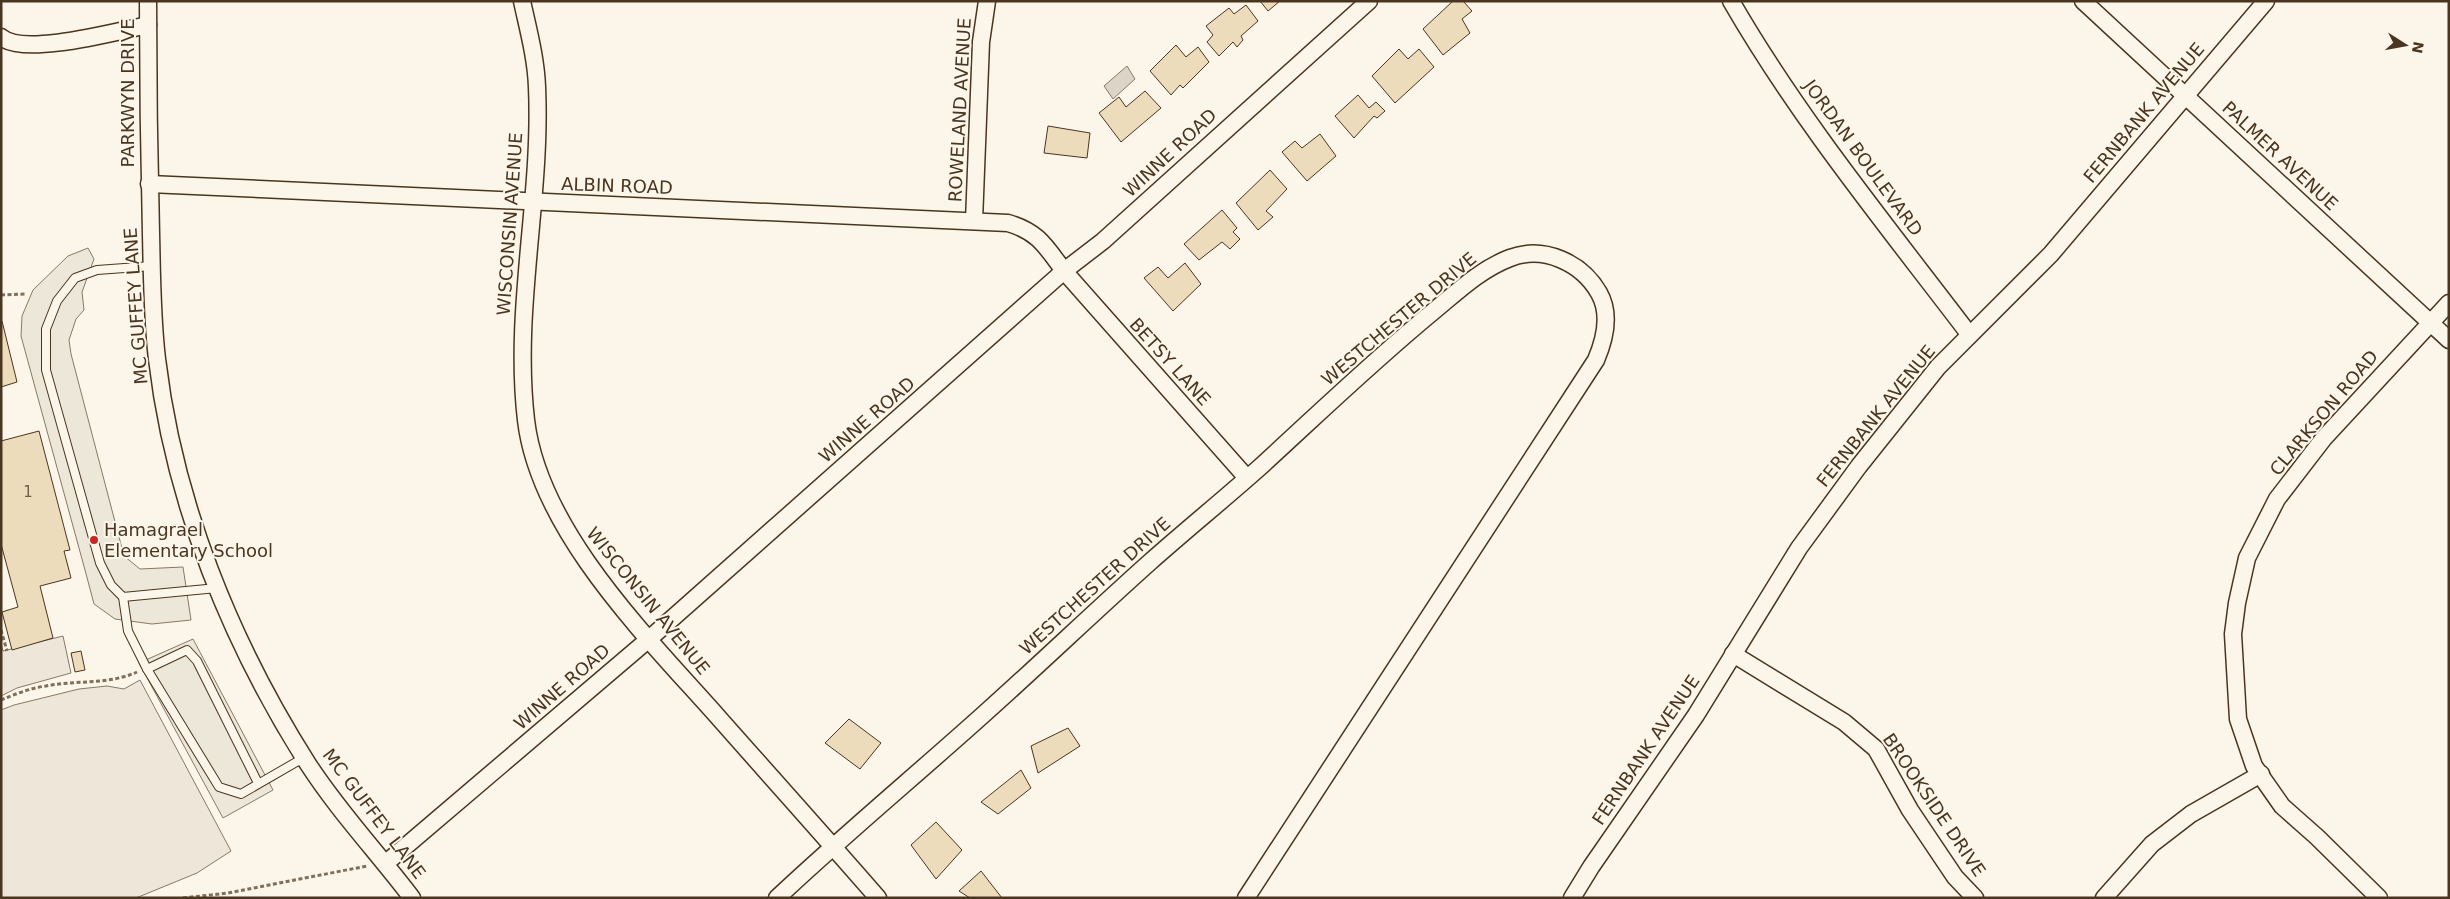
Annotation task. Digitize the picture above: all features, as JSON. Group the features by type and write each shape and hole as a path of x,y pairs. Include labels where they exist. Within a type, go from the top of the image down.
{"street":[{"name":"PARKWYN DRIVE","path":"148,1 149,184"},
{"name":"WISCONSIN AVENUE","path":"522,1 537,86 533,203 524,301 526,420 534,461 554,508 579,552 649,639 878,898"},
{"name":"ROWELAND AVENUE","path":"974,221 981,42 987,1"},
{"name":"WINNE ROAD","path":"386,863 649,639 1064,271 1110,234 1369,1"},
{"name":"JORDAN BOULEVARD","path":"1731,1 1773,68 1837,159 1969,334"},
{"name":"PALMER AVENUE","path":"2083,1 2449,340"},
{"name":"FERNBANK AVENUE","path":"1572,898 1591,867 1696,715 1799,548 1860,466 1938,367 2051,254 2266,1"},
{"path":"1,37 20,46 39,46 148,25"},
{"name":"ALBIN ROAD","path":"149,184 533,203 1008,223 1026,228 1040,241 1064,271"},
{"name":"MC GUFFEY LANE","path":"149,184 156,359 172,447 200,545 217,588 262,687 305,757 350,822 386,863 412,898"},
{"name":"WESTCHESTER DRIVE","path":"777,898 832,846 982,716 1150,562 1248,478 1408,333 1475,277 1496,264 1520,254 1550,255 1569,262 1580,270 1599,293 1603,303 1606,326 1603,344 1596,360 1246,898"},
{"name":"BETSY LANE","path":"1064,271 1248,478"},
{"name":"CLARKSON ROAD","path":"2379,898 2317,837 2282,806 2254,766 2238,719 2233,634 2237,602 2247,558 2277,499 2324,438 2429,322 2449,303"},
{"name":"BROOKSIDE DRIVE","path":"1733,654 1844,722 1876,749 1910,810 1955,877 1975,898"},
{"path":"2104,898 2152,844 2191,814 2261,774"}],"lane":[{"path":"152,266 97,270 75,278 57,301 46,329 46,370 100,563 111,585 123,597 128,631 147,668 219,787 241,794 305,757"},
{"path":"123,597 217,588"},
{"path":"147,668 187,650 197,660 258,783"}],"path":[{"path":"1,295 27,294"},
{"path":"1,630 8,651"},
{"path":"1,700 45,686 94,683 127,677 147,668"},
{"path":"183,898 228,893 386,863"}],"shaded area":[{"path":"1127,66 1135,79 1113,99 1104,86"},
{"path":"88,248 94,259 82,292 84,310 76,319 69,340 71,354 124,556 140,569 183,567 191,620 152,624 115,619 94,604 21,336 22,316 33,290 68,256"},
{"path":"63,636 71,673 17,688 1,696 1,644 3,651"},
{"path":"193,639 273,790 223,818 139,663"},
{"path":"140,680 231,851 197,873 136,898 1,898 1,710 79,689 107,686 124,689"}],"building":[{"path":"1260,1 1280,1 1268,11"},
{"path":"1453,1 1463,1 1472,11 1462,19 1470,33 1443,55 1423,29"},
{"path":"1246,5 1258,21 1241,36 1243,40 1237,47 1233,42 1219,56 1207,42 1213,35 1206,26 1229,8 1234,14"},
{"path":"1176,45 1186,57 1198,47 1209,62 1183,88 1180,85 1171,95 1150,71"},
{"path":"1399,49 1408,59 1419,49 1434,67 1395,103 1372,76"},
{"path":"1145,91 1161,108 1121,142 1099,113 1119,97 1126,107"},
{"path":"1358,95 1369,108 1376,102 1385,111 1377,118 1374,116 1354,138 1335,116"},
{"path":"1048,126 1090,133 1087,158 1044,153"},
{"path":"1320,134 1336,156 1307,181 1282,152 1295,141 1302,148"},
{"path":"1270,170 1287,189 1266,211 1273,217 1258,230 1236,203"},
{"path":"1222,210 1237,228 1233,232 1240,239 1230,249 1222,242 1199,260 1184,244"},
{"path":"1185,263 1201,284 1173,311 1144,278 1158,267 1168,278"},
{"path":"1,321 17,382 1,387"},
{"path":"39,431 70,550 64,551 71,578 40,586 53,638 12,650 2,612 18,607 1,544 1,441"},
{"path":"81,651 85,670 75,672 71,653"},
{"path":"849,719 881,743 860,769 825,743"},
{"path":"1068,728 1080,746 1038,773 1031,746"},
{"path":"1021,770 1031,788 998,814 981,802"},
{"path":"936,822 962,850 936,879 911,845"},
{"path":"981,871 1002,898 970,898 959,891"}],"place":[{"name":"Hamagrael Elementary School","path":"94,540"}]}
